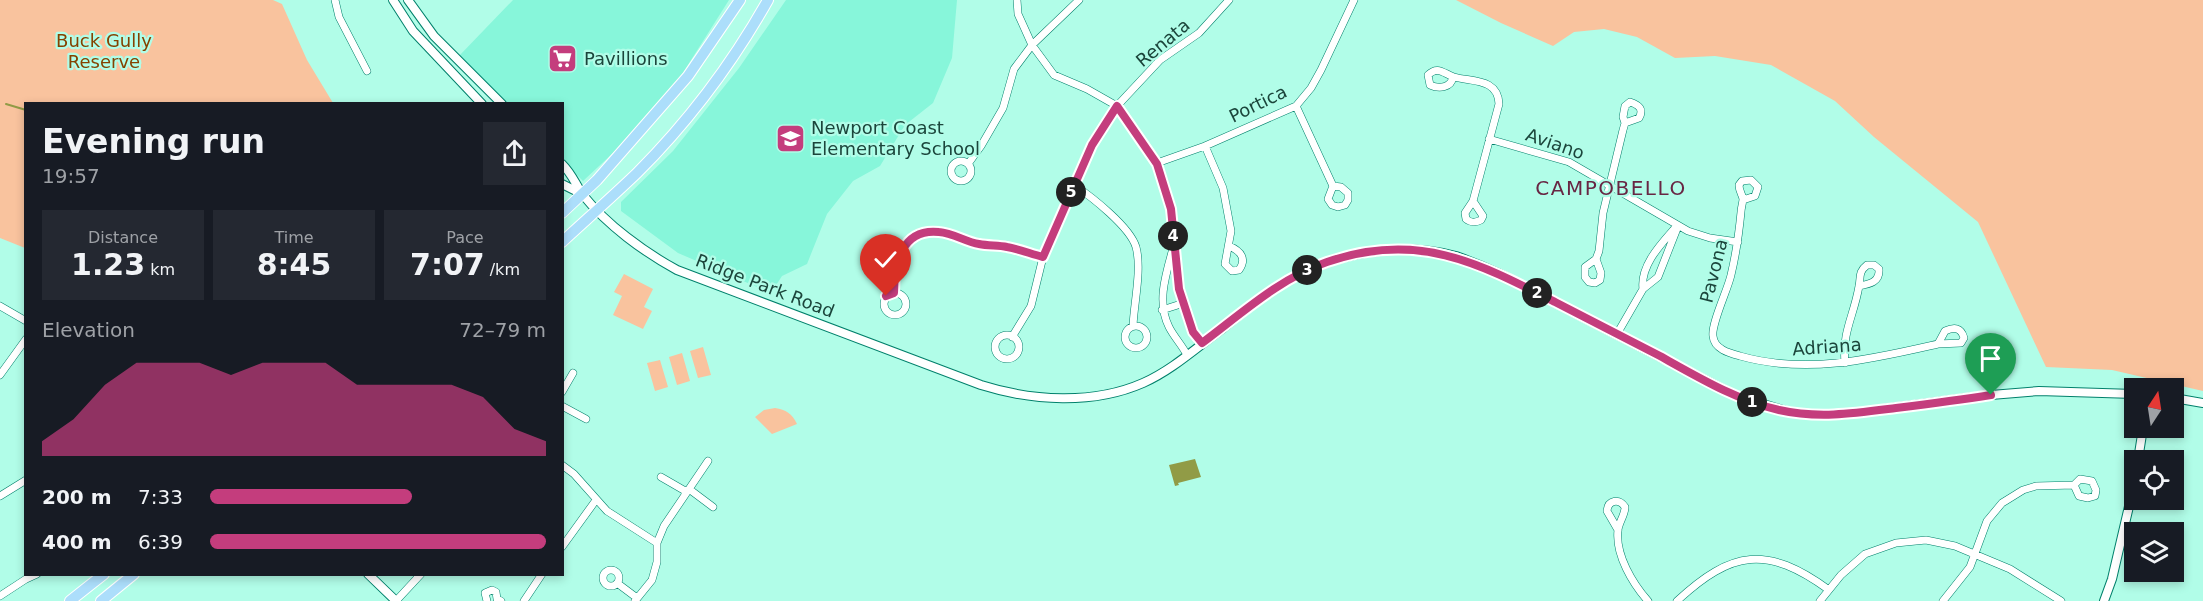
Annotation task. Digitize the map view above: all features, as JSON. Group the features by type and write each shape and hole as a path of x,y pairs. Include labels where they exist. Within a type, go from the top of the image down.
{"main road":[{"path":"564,211 597,180 688,76 740,0"},
{"path":"564,240 639,171 678,127 727,66 768,0"},
{"path":"70,601 101,576"},
{"path":"101,601 132,576"}],"street":[{"path":"335,0 339,16 367,71"},
{"path":"393,0 413,31 480,102"},
{"path":"408,0 434,36 500,102"},
{"path":"1017,0 1018,14 1032,45 1054,75 1087,89 1117,106 1157,164 1171,209 1179,289 1193,332 1202,343"},
{"path":"968,164 1003,108 1014,69 1032,45 1079,0"},
{"name":"Renata","path":"1012,337 1032,306 1043,257 1092,145 1117,106 1160,60 1199,33 1229,0"},
{"name":"Portica","path":"1157,164 1205,146 1296,106 1311,88 1321,70 1354,0"},
{"path":"1453,77 1487,83 1497,92 1499,104 1473,201"},
{"path":"1296,106 1333,186"},
{"path":"1596,259 1609,185 1625,123"},
{"name":"Aviano","path":"1490,139 1569,162 1678,226 1699,235 1738,242"},
{"path":"1205,146 1223,188 1230,231 1229,246"},
{"name":"Ridge Park Road","path":"564,166 573,175 582,194"},
{"name":"Ridge Park Road","path":"564,185 582,194 646,253 677,270 994,389 1051,398 1110,393 1143,383 1187,355 1284,283 1306,271 1326,262 1350,256 1398,249 1455,256 1477,264 1734,395 1778,410 1812,414 1847,414 2039,391 2124,394"},
{"path":"1074,185 1100,203 1136,246 1137,268 1133,326"},
{"name":"Pavona","path":"1719,348 1714,342 1713,329 1729,284 1738,242 1743,200"},
{"path":"1643,289 1641,279 1644,269 1652,261 1656,249 1678,226"},
{"path":"1617,334 1643,289 1658,277 1678,226"},
{"path":"894,293 895,265 904,247 924,232 941,232 978,244 1008,247 1043,257"},
{"path":"1173,247 1164,283 1162,310 1169,328 1187,355"},
{"path":"1652,261 1661,265"},
{"path":"1845,363 1844,339 1859,285"},
{"path":"1162,310 1184,303"},
{"path":"0,306 24,320"},
{"path":"0,375 24,342"},
{"name":"Adriana","path":"1719,348 1749,359 1808,366 1845,363 1938,345"},
{"path":"564,388 573,372"},
{"path":"2184,400 2203,403"},
{"path":"564,407 586,419"},
{"path":"617,583 635,600 652,580 657,562 657,543 664,526 708,461"},
{"path":"564,466 574,474 616,519 657,543"},
{"path":"661,477 713,507"},
{"path":"0,496 24,481"},
{"path":"1943,601 1962,578 1975,555 1987,521 2011,496 2036,486 2074,485"},
{"path":"564,543 596,500"},
{"path":"2104,601 2112,579 2128,510"},
{"path":"1618,530 1621,551 1628,572 1648,601"},
{"path":"1820,601 1852,563 1880,547 1926,540 1941,542 2010,569 2061,601"},
{"path":"1677,601 1704,577 1716,570 1735,563 1755,560 1768,560 1793,567 1807,573 1829,590"},
{"path":"0,596 34,576"},
{"path":"370,576 396,601 419,576"},
{"path":"524,601 541,576"},
{"path":"487,601 485,596 489,590 496,592 498,600"}],"shaded area":[{"path":"513,0 729,0 660,109 583,181 564,162 564,102 505,102 459,56"},
{"name":"Newport Coast Elementary School","path":"786,0 957,0 952,58 933,103 905,125 880,166 853,181 827,214 807,264 782,276 771,293 678,253 621,211 621,202 673,151 739,68"},
{"path":"1195,459 1201,477 1178,483 1179,485 1175,486 1169,465"}],"green space":[{"name":"Buck Gully Reserve","path":"0,0 273,0 282,4 307,60 332,102 24,102 24,248 0,238"},
{"path":"1456,0 2203,0 2203,391 2184,387 2184,378 2147,378 2112,370 2046,367 1978,222 1874,137 1835,101 1771,65 1715,56 1675,58 1637,37 1604,29 1574,32 1553,46"},
{"path":"624,274 653,289 644,307 652,311 643,329 613,315 622,296 614,292"},
{"path":"703,347 711,375 698,378 690,351"},
{"path":"682,353 690,381 677,385 669,357"},
{"path":"660,360 668,387 655,391 647,363"},
{"path":"775,408 788,413 797,424 772,434 755,417 764,410"}],"waterway":[{"path":"6,104 24,109"}],"place":[{"name":"Pavillions","path":"563,59"},
{"name":"Newport Coast Elementary School","path":"790,138"}],"district":[{"name":"CAMPOBELLO","path":"1611,188"}],"route":[{"path":"886,296 894,293 895,265 904,247 924,232 941,232 978,244 1008,247 1043,257 1092,145 1117,106 1157,164 1171,209 1179,289 1193,332 1202,343 1284,283 1306,271 1326,262 1362,253 1398,249 1455,256 1477,264 1734,395 1778,410 1824,415 1847,414 1991,395"}]}
